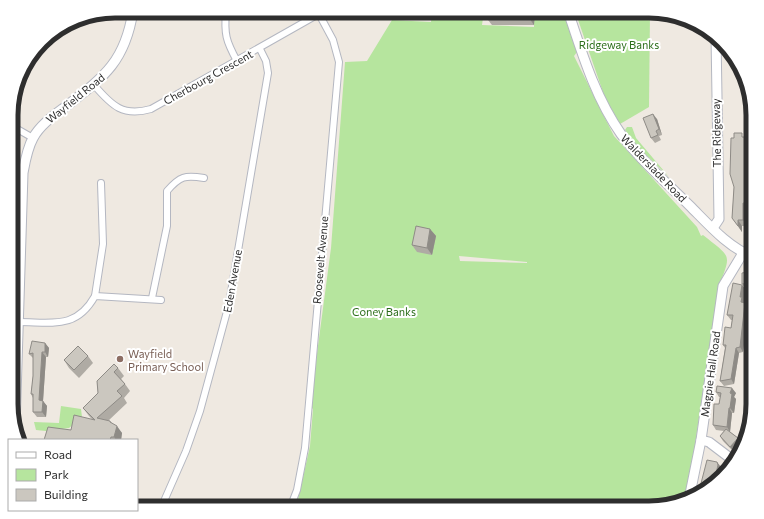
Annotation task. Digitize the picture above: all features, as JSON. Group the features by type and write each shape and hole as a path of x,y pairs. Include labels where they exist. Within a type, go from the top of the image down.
{"street":[{"name":"Wayfield Road","path":"18,322 23,174 33,138 50,118 94,85 114,64 122,51 132,18"},
{"path":"225,18 224,29 226,38 237,61"},
{"name":"Cherbourg Crescent","path":"94,85 116,107 131,112 140,112 156,106 260,49 312,18"},
{"name":"Roosevelt Avenue","path":"292,501 300,476 305,448 338,62 333,40 324,18"},
{"name":"Walderslade Road","path":"571,18 598,93 620,133 633,148 724,239 746,254"},
{"name":"The Ridgeway","path":"713,228 719,219 716,45"},
{"name":"Eden Avenue","path":"165,501 186,451 200,411 229,304 268,73 266,61 260,49"},
{"path":"18,129 33,138"},
{"path":"152,298 167,226 167,191 174,183 187,176 204,178"},
{"path":"18,322 68,322 82,314 95,296 102,244 101,183"},
{"name":"Magpie Hall Road","path":"690,492 700,440 723,286 743,253"},
{"path":"95,296 152,298 161,300"},
{"path":"700,440 714,445 730,458"}],"green space":[{"name":"Coney Banks","path":"431,18 483,18 482,25 534,27 534,18 565,18 577,52 574,56 614,136 697,227 701,236 703,235 724,253 727,258 727,262 718,289 688,493 680,496 656,501 298,501 310,446 313,409 310,406 331,248 345,62 367,61 392,20 431,22","holes":["459,256 527,262 460,261"]},
{"name":"Ridgeway Banks","path":"577,18 650,18 649,107 620,124 605,98"},
{"path":"627,127 632,127 636,138 669,177 636,145 625,130"},
{"path":"61,406 81,409 82,417 69,428 46,431 36,430 34,422 59,423"}],"building":[{"path":"653,114 659,129 656,131 658,135 651,138 643,118"},
{"path":"734,133 742,133 742,137 746,137 746,203 743,203 743,220 738,220 738,226 732,218 734,187 730,174 731,138 734,138"},
{"path":"416,226 430,229 427,248 412,245"},
{"path":"746,272 746,284 742,284 742,273"},
{"path":"733,283 742,285 740,297 742,297 741,302 745,303 740,347 736,348 731,379 720,381 726,345 723,345 725,327 731,328 733,315 727,315"},
{"path":"32,341 45,343 45,352 42,352 39,400 43,401 42,412 33,412 33,394 31,394 33,353 29,354"},
{"path":"78,346 88,356 74,370 64,360"},
{"path":"114,364 118,368 114,372 125,384 117,391 122,396 97,418 110,421 117,426 114,437 111,437 110,439 44,439 48,427 71,430 74,415 95,420 83,408 98,393 97,381"},
{"path":"717,386 732,388 730,393 732,394 727,427 713,425 714,404 719,404 721,393 716,392"},
{"path":"726,429 738,438 730,447 720,436"},
{"path":"707,460 717,462 718,465 716,475 700,487"}],"place":[{"name":"Wayfield Primary School","path":"120,359"}]}
